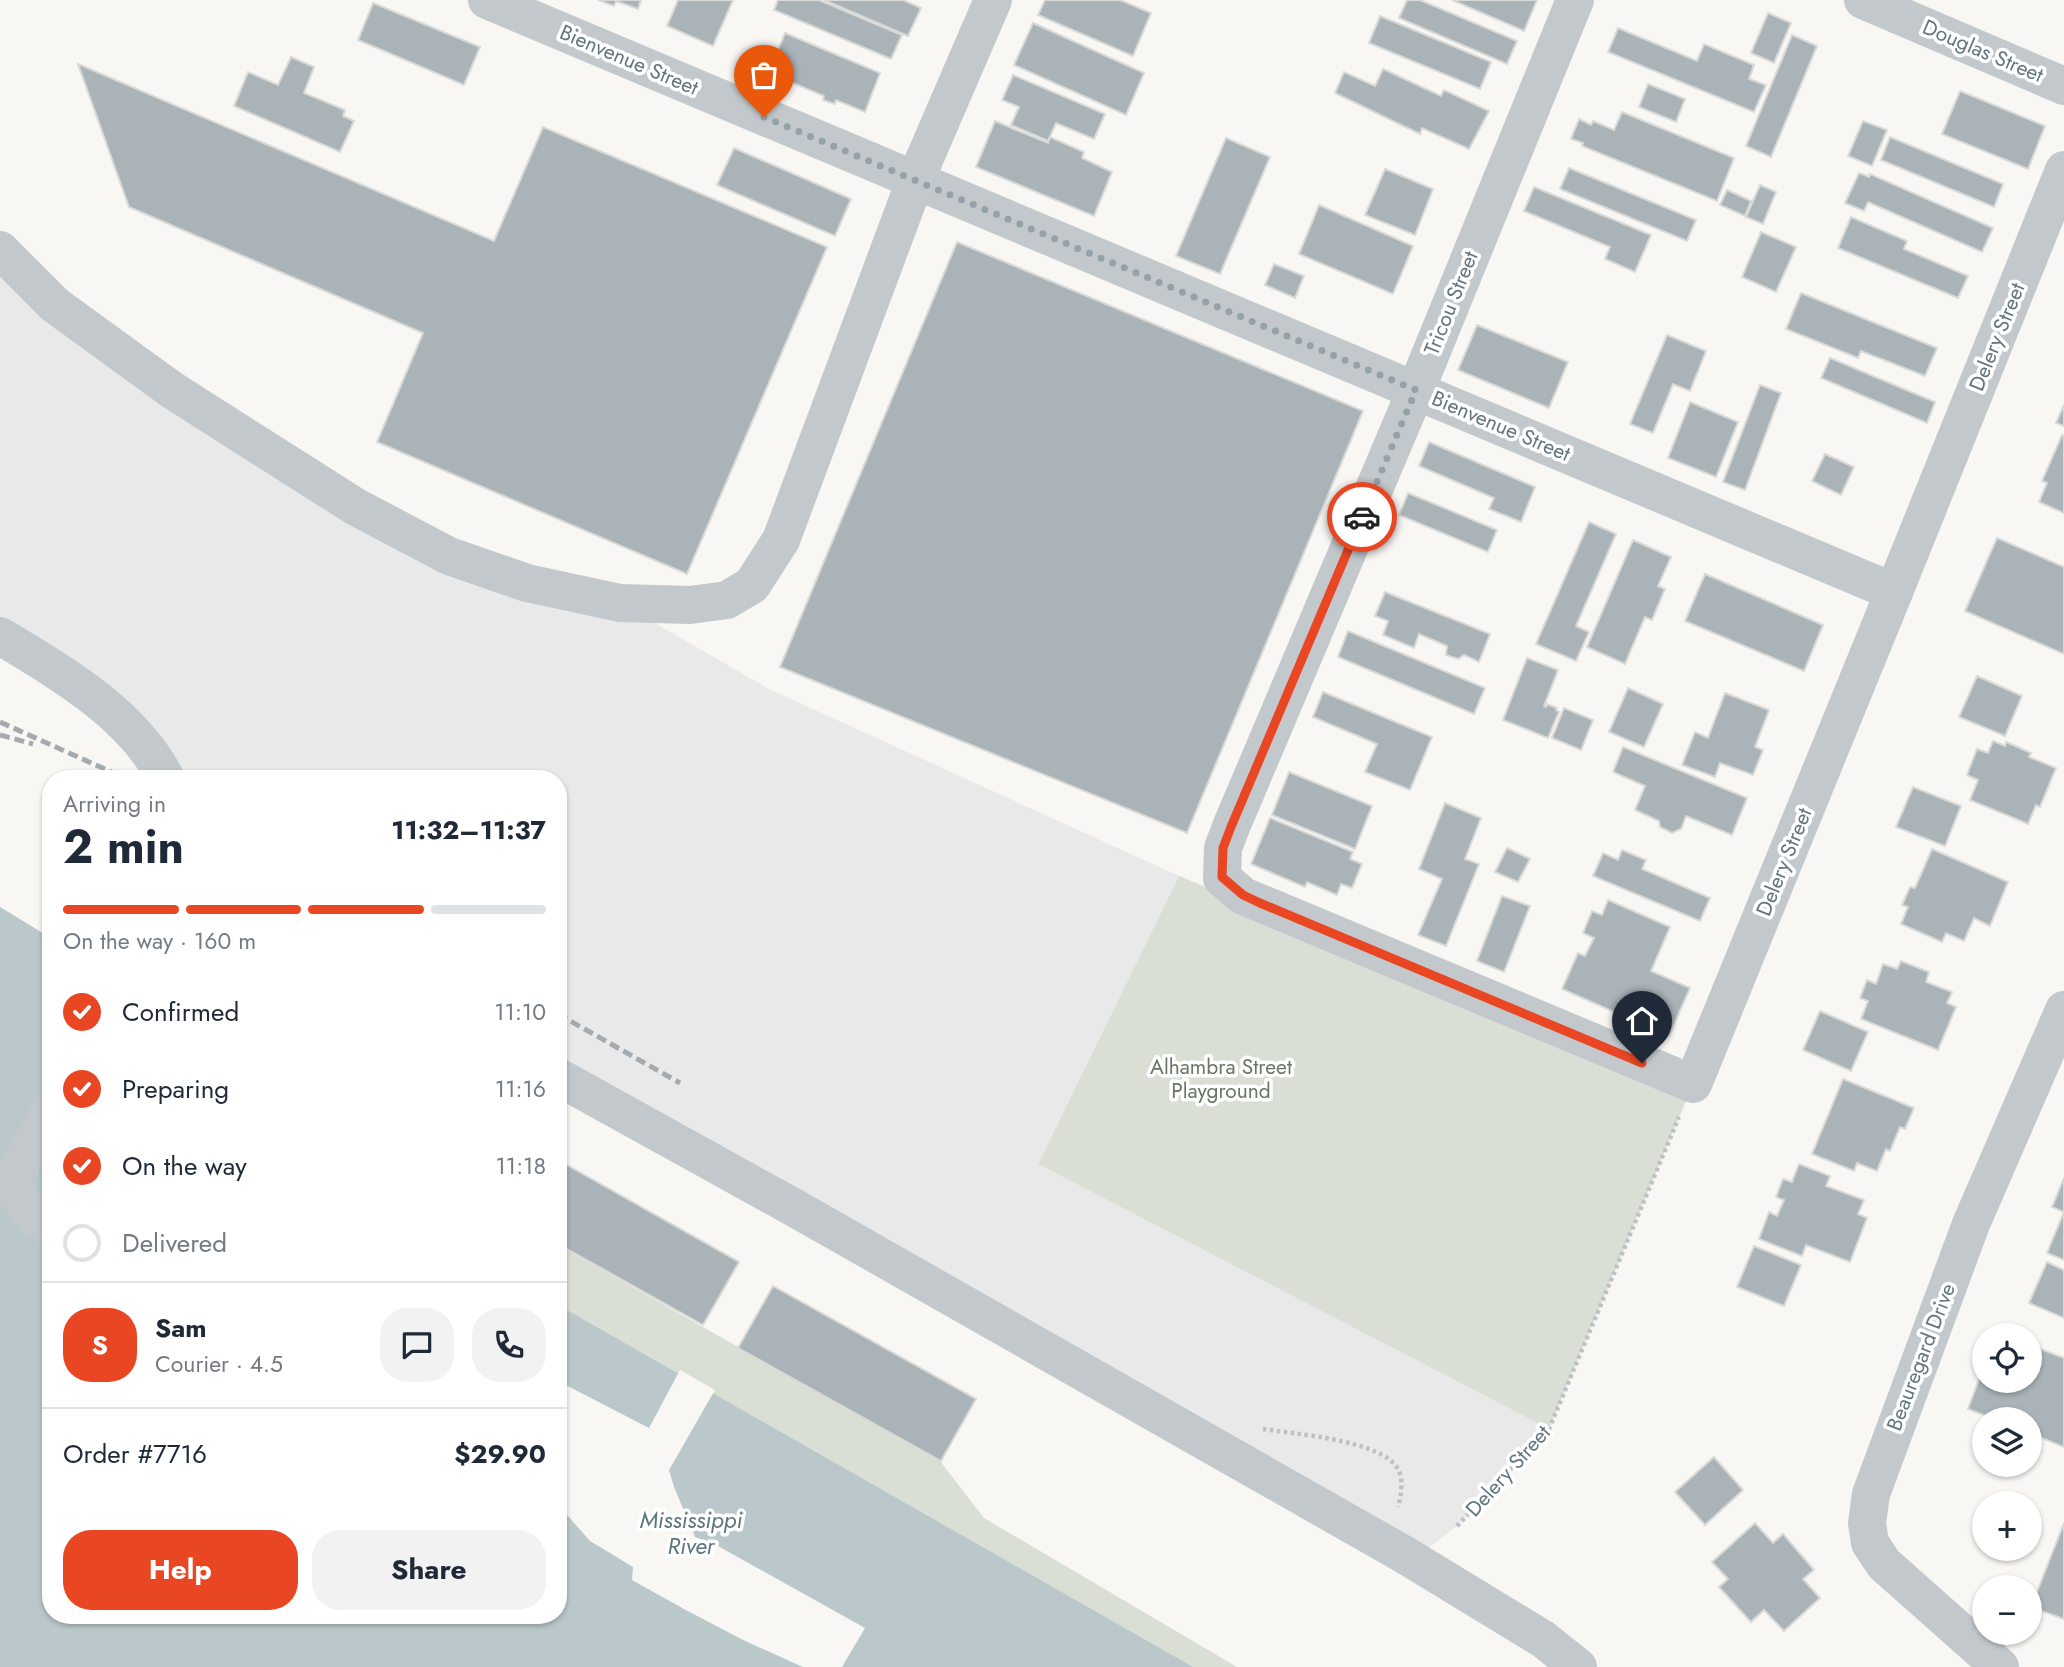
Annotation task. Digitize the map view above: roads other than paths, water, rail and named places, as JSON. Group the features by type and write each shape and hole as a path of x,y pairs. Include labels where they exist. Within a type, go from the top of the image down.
{"street":[{"name":"Bienvenue Street","path":"487,0 1894,592"},
{"path":"0,250 55,305 172,390 356,507 449,556 527,583 620,603 690,605 727,600 752,585 780,540 915,181 993,0"},
{"name":"Tricou Street","path":"1575,0 1416,390 1231,827 1223,848 1222,877 1243,895 1260,903 1693,1084"},
{"name":"Douglas Street","path":"1863,0 2064,86"},
{"name":"Delery Street","path":"1693,1084 2064,170"},
{"path":"0,636 51,667 115,714 155,757 162,770"},
{"name":"Beauregard Drive","path":"2000,1667 1884,1564 1870,1543 1867,1523 1871,1494 1880,1468 1971,1224 2064,1010"},
{"path":"567,1082 1366,1532 1543,1639 1578,1667"},
{"path":"42,1123 5,1182 36,1219 42,1222"}],"water":[{"name":"Mississippi River","path":"0,907 42,933 42,1624 567,1624 567,1310 1193,1667 0,1667"}],"railway":[{"path":"0,722 107,770"},
{"path":"0,735 33,744"},
{"path":"567,1019 680,1083"}],"park label":[{"name":"Alhambra Street Playground","path":"1221,1079"}]}
